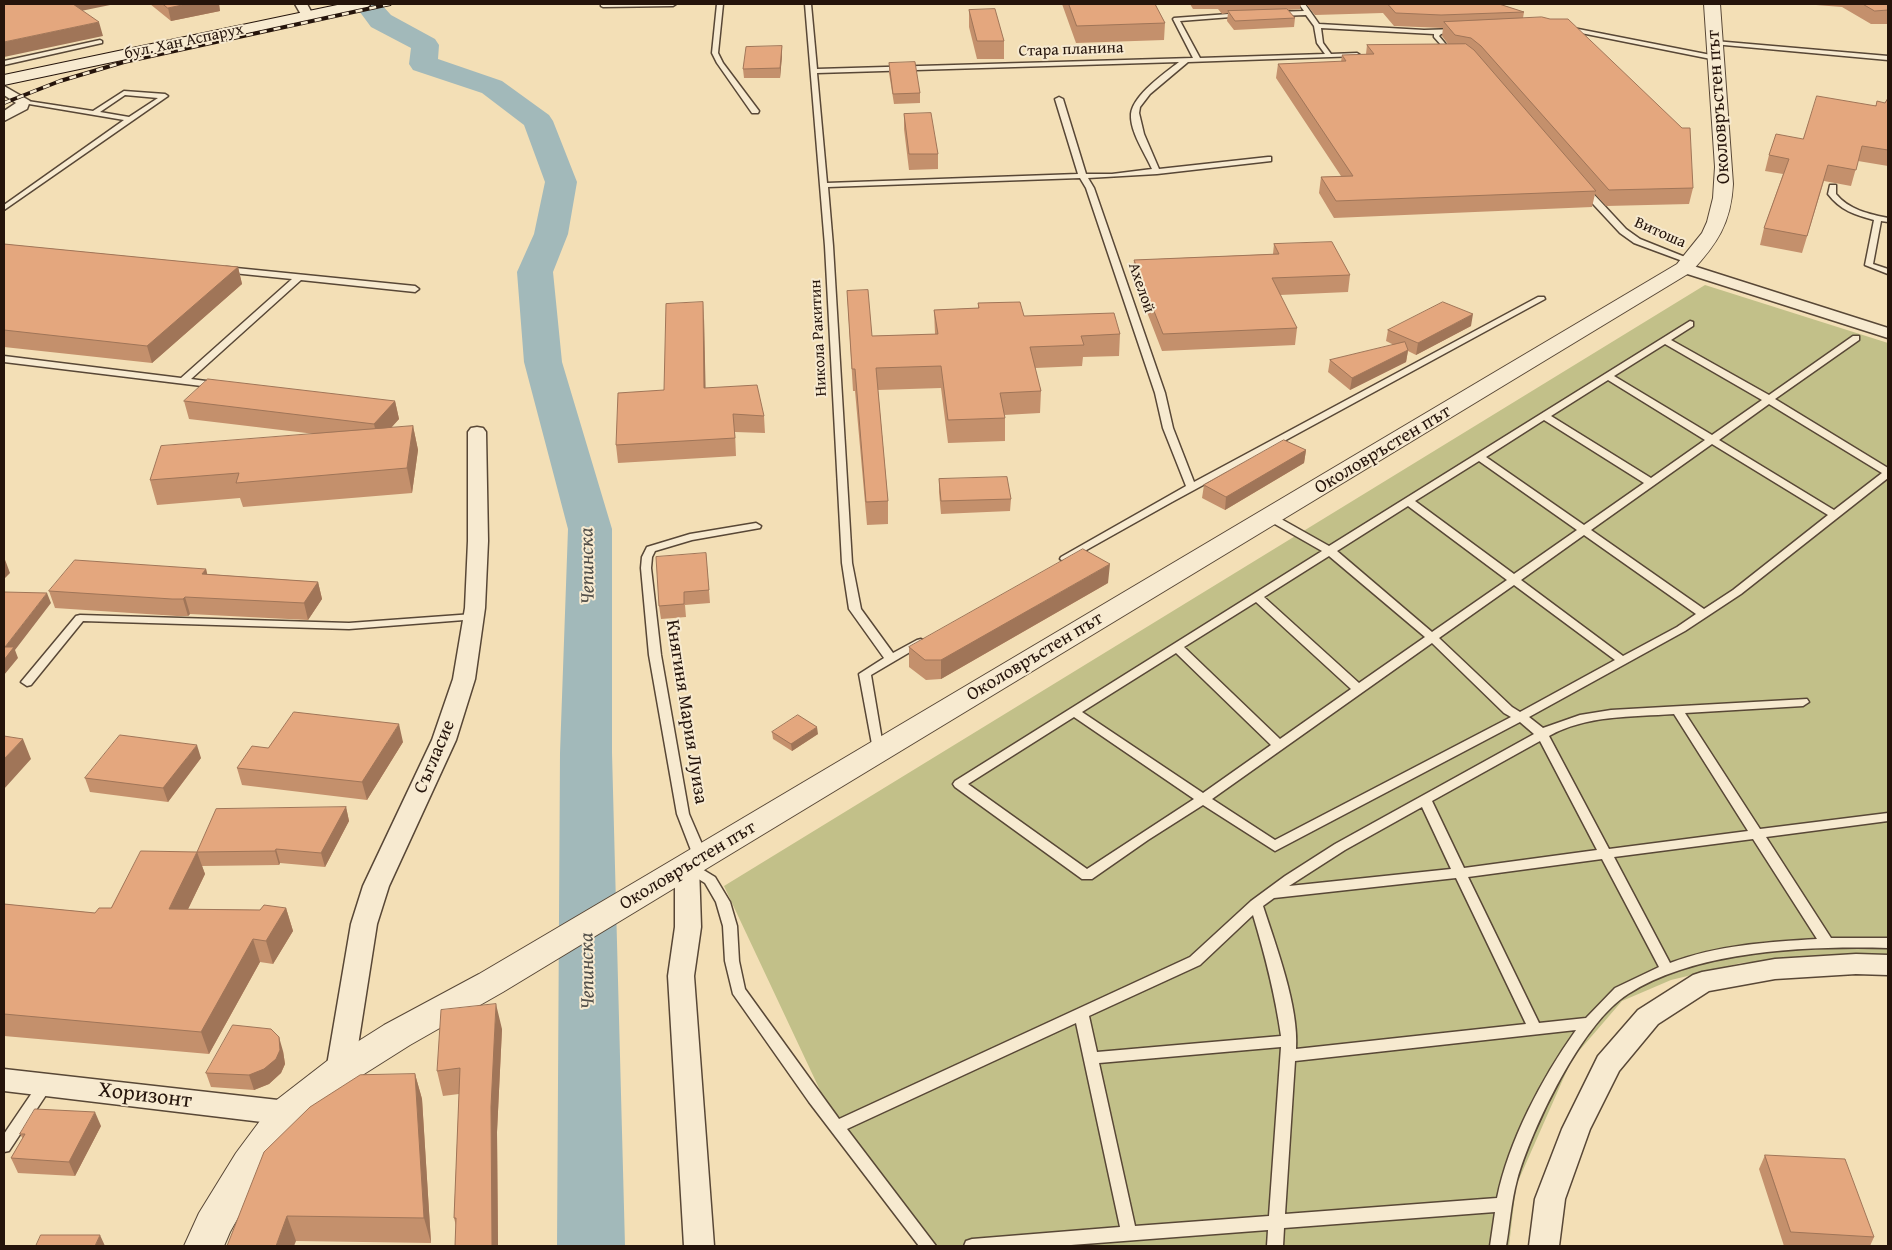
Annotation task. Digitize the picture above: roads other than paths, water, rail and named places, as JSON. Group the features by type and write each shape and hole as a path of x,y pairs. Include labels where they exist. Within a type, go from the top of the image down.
{"street":[{"name":"бул. Хан Аспарух","path":"4,80 304,10 338,9 363,4"},
{"name":"Околовръстен път","path":"204,1246 213,1225 248,1164 287,1113 340,1071 397,1035 491,983 878,752 1687,265 1707,244 1718,219 1724,194 1712,4"},
{"path":"4,90 23,101 22,106 4,117"},
{"path":"1687,265 1888,333"},
{"name":"Съгласие","path":"340,1071 364,924 376,886 444,740 464,679 473,617 478,541 478,432"},
{"path":"694,862 688,927 680,976 699,1246"},
{"path":"1544,1246 1550,1199 1576,1129 1608,1064 1648,1017 1702,982 1775,969 1856,964 1888,965"},
{"name":"Хоризонт","path":"4,1080 287,1113"}],"lane":[{"path":"603,5 673,4"},
{"path":"720,4 715,54 755,111"},
{"name":"Никола Ракитин","path":"808,4 830,256 847,563 855,609 891,660"},
{"path":"1302,4 1317,26 1320,43 1329,55"},
{"path":"1272,14 1308,13"},
{"path":"1197,59 1176,19 1254,15"},
{"path":"1317,26 1343,26 1394,32 1468,30"},
{"path":"1563,28 1715,51 1888,58"},
{"path":"1439,32 1436,36 1454,53 1441,53"},
{"path":"4,63 100,42"},
{"name":"Стара планина","path":"814,71 1367,55"},
{"path":"1157,172 1135,113 1139,101 1186,60"},
{"path":"4,208 164,96 124,93 94,113"},
{"name":"Ахелой","path":"1059,99 1084,177 1090,188 1145,347 1160,393 1168,428 1192,487"},
{"path":"23,101 130,120"},
{"path":"824,185 1060,176 1084,177 1157,172 1268,159"},
{"name":"Витоша","path":"1577,181 1623,231 1637,241 1687,265"},
{"path":"1833,187 1832,194 1838,203 1851,210 1888,220"},
{"path":"1878,218 1869,265 1888,272"},
{"path":"220,269 415,289"},
{"path":"183,381 299,277"},
{"path":"1059,563 1192,487 1541,298"},
{"path":"1690,324 959,784 1087,876 1143,837 1203,800 1856,338"},
{"path":"1074,712 1203,800 1276,846 1682,629 1737,592 1888,472 1770,400 1665,340"},
{"path":"4,359 232,387"},
{"path":"1608,376 1835,515"},
{"path":"1544,416 1652,483"},
{"path":"1479,456 1704,614"},
{"path":"1408,501 1623,661"},
{"path":"1270,517 1330,551 1433,638 1508,710 1542,734 1666,968"},
{"name":"Княгиня Мария Луиза","path":"694,862 683,814 654,655 646,568 647,557 651,549 690,537 756,526"},
{"path":"1257,597 1358,690"},
{"path":"27,682 80,618 349,626 473,617"},
{"path":"878,752 865,674 933,635"},
{"path":"1177,647 1280,746"},
{"path":"836,1127 1194,961 1270,893 1340,847 1555,727 1584,718 1803,702"},
{"path":"1677,710 1828,944"},
{"path":"1424,799 1535,1029"},
{"path":"1270,893 1460,873 1888,817"},
{"path":"694,862 710,880 723,902 730,926 732,961 738,990 836,1127 928,1246"},
{"path":"1256,904 1275,966 1282,999 1288,1049 1275,1246"},
{"path":"1498,1246 1512,1173 1558,1069 1590,1023 1621,992 1666,968 1709,954 1750,948 1888,943"},
{"path":"1081,1014 1129,1234"},
{"path":"1091,1058 1288,1049 1590,1023"},
{"path":"5,1142 45,1085"},
{"path":"972,1246 1506,1204"}],"waterway":[{"name":"Чепинска","path":"367,4 381,21 425,45 423,64 492,87 538,121 561,182 551,234 535,272 543,362 590,529 586,753 591,1246"}],"railway":[{"path":"4,103 60,81 124,62 390,4"}]}
